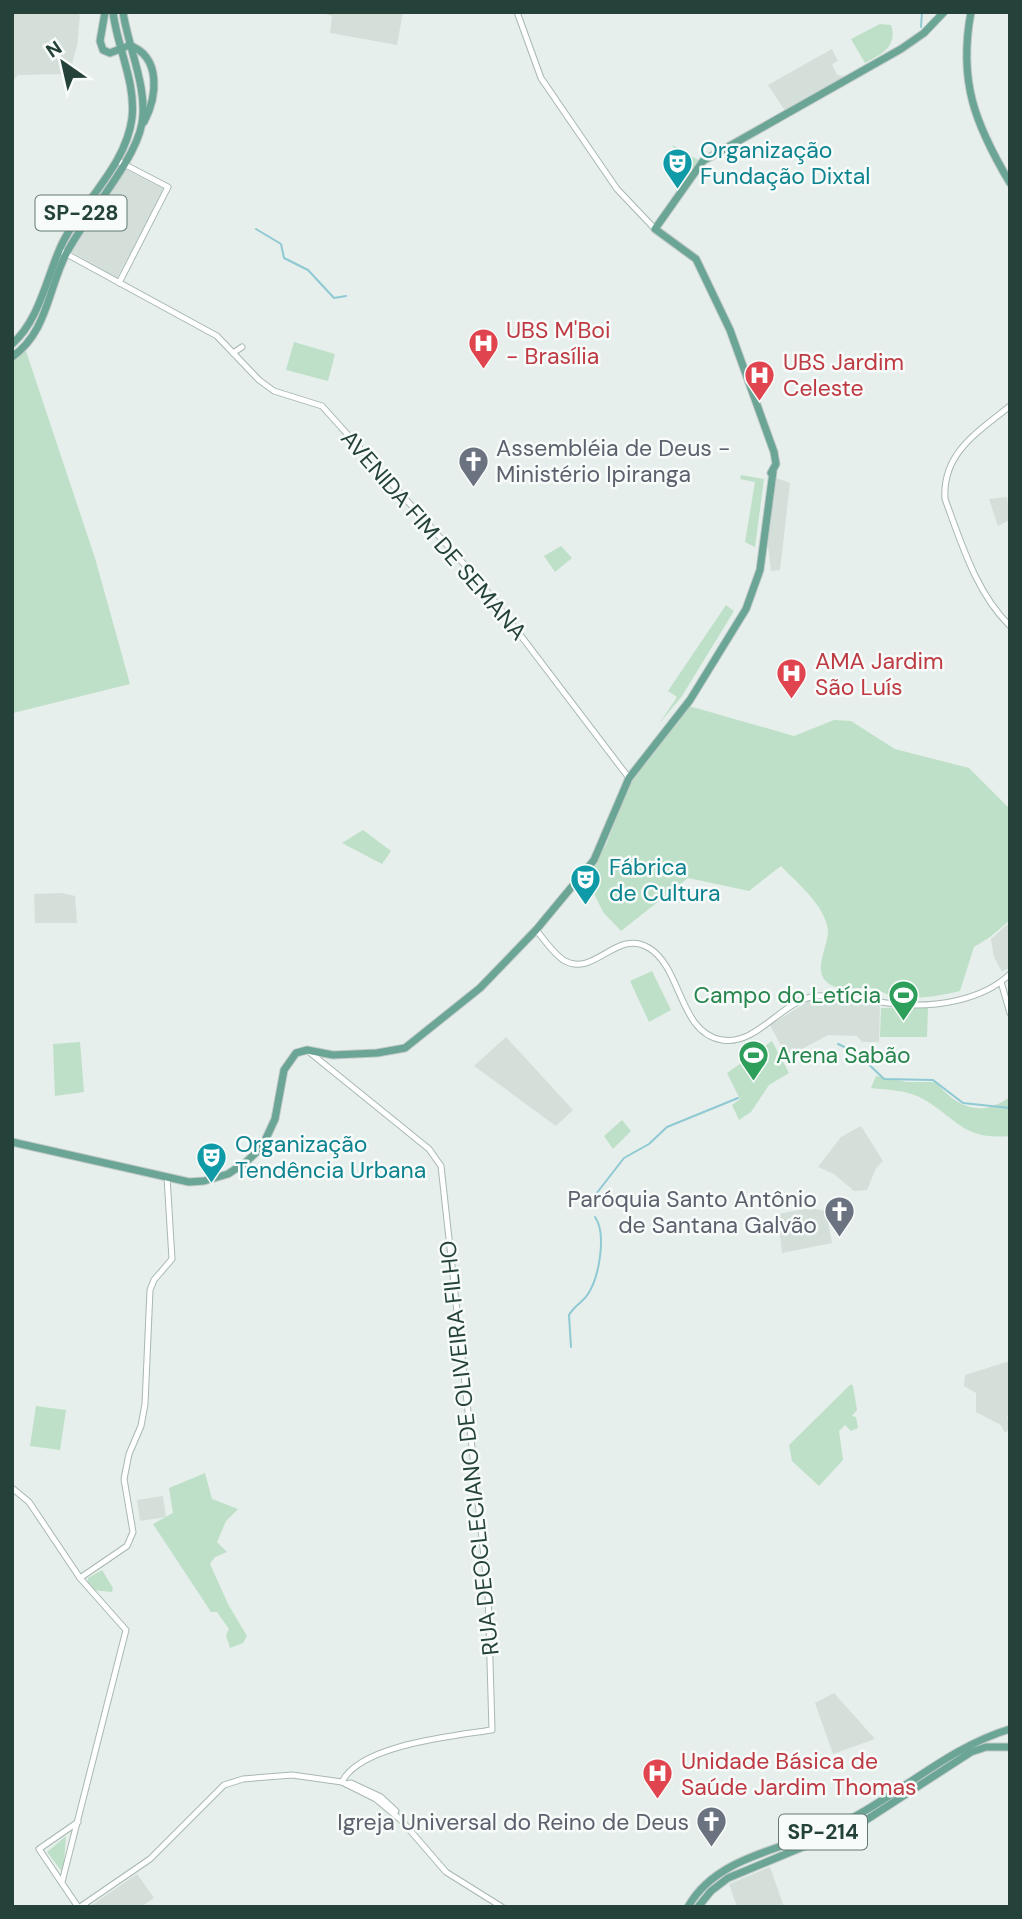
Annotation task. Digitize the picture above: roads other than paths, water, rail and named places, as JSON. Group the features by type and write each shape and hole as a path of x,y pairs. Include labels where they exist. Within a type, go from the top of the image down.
{"main road":[{"path":"105,12 101,47 108,53 125,47 148,60 153,72 154,93 142,126"},
{"name":"SP-228","path":"12,344 30,321 63,252 142,126 141,99 133,62 113,12"},
{"name":"SP-228","path":"120,161 132,117 132,100 125,65 123,12"},
{"path":"12,1142 167,1177 204,1181 228,1174 262,1147 272,1129 288,1063 296,1053 306,1050 351,1055 405,1048 480,988 536,930 599,852 629,778 690,701 746,609 757,578 764,505 774,468 730,330 696,259 655,229 704,161 901,49 924,33 944,12"},
{"path":"971,12 965,53 971,99 982,134 1010,183"},
{"path":"125,65 148,60"},
{"name":"SP-228","path":"12,357 26,346 38,327 63,252"},
{"name":"SP-214","path":"691,1905 718,1873 841,1824 974,1741 1010,1729"},
{"name":"SP-214","path":"691,1905 728,1878 851,1829 971,1752 1009,1744"}],"street":[{"path":"517,12 541,78 617,188 655,229"},
{"path":"119,283 168,187 120,161"},
{"name":"AVENIDA FIM DE SEMANA","path":"63,252 214,334 265,385 322,406 480,582 588,728 629,778"},
{"path":"233,353 242,347"},
{"path":"1010,406 975,434 955,455 944,489 945,499 979,582 991,604 1010,626"},
{"path":"536,930 559,957 572,964 591,960 622,943 646,946 658,956 700,1030 712,1038 734,1042 798,1002 820,996 868,998 898,1004 960,1000 1001,982 1010,974"},
{"path":"1001,982 1010,1013"},
{"name":"RUA DEOCLECIANO DE OLIVEIRA FILHO","path":"306,1050 429,1149 441,1166 488,1594 492,1730 429,1740 365,1760 351,1767 344,1783"},
{"path":"80,1578 127,1546 134,1524 124,1479 145,1405 150,1290 154,1280 172,1259 167,1177"},
{"path":"12,1488 29,1502 80,1578 126,1630 62,1882"},
{"path":"78,1822 39,1849 79,1907 150,1859 218,1791 232,1781 292,1775 351,1783 381,1797 446,1872 502,1907"},
{"path":"67,1829 74,1836"}],"waterway":[{"path":"921,27 922,12"},
{"path":"256,229 281,244 284,258 308,270 334,298 346,296"},
{"path":"838,1044 857,1053 884,1079 933,1080 963,1103 1010,1108"},
{"path":"592,1207 596,1194 624,1158 649,1144 667,1127 738,1098"},
{"path":"571,1347 569,1315 588,1294 598,1267 601,1234 595,1217"}],"place":[{"name":"Organização Fundação Dixtal","path":"677,190"},
{"name":"UBS M'Boi - Brasília","path":"483,370"},
{"name":"UBS Jardim Celeste","path":"760,402"},
{"name":"Assembléia de Deus - Ministério Ipiranga","path":"473,488"},
{"name":"AMA Jardim São Luís","path":"792,701"},
{"name":"Fábrica de Cultura","path":"586,907"},
{"name":"Campo do Letícia","path":"904,1022"},
{"name":"Arena Sabão","path":"753,1082"},
{"name":"Organização Tendência Urbana","path":"212,1184"},
{"name":"Paróquia Santo Antônio de Santana Galvão","path":"840,1239"},
{"name":"Unidade Básica de Saúde Jardim Thomas","path":"658,1801"},
{"name":"Igreja Universal do Reino de Deus","path":"712,1849"}]}
